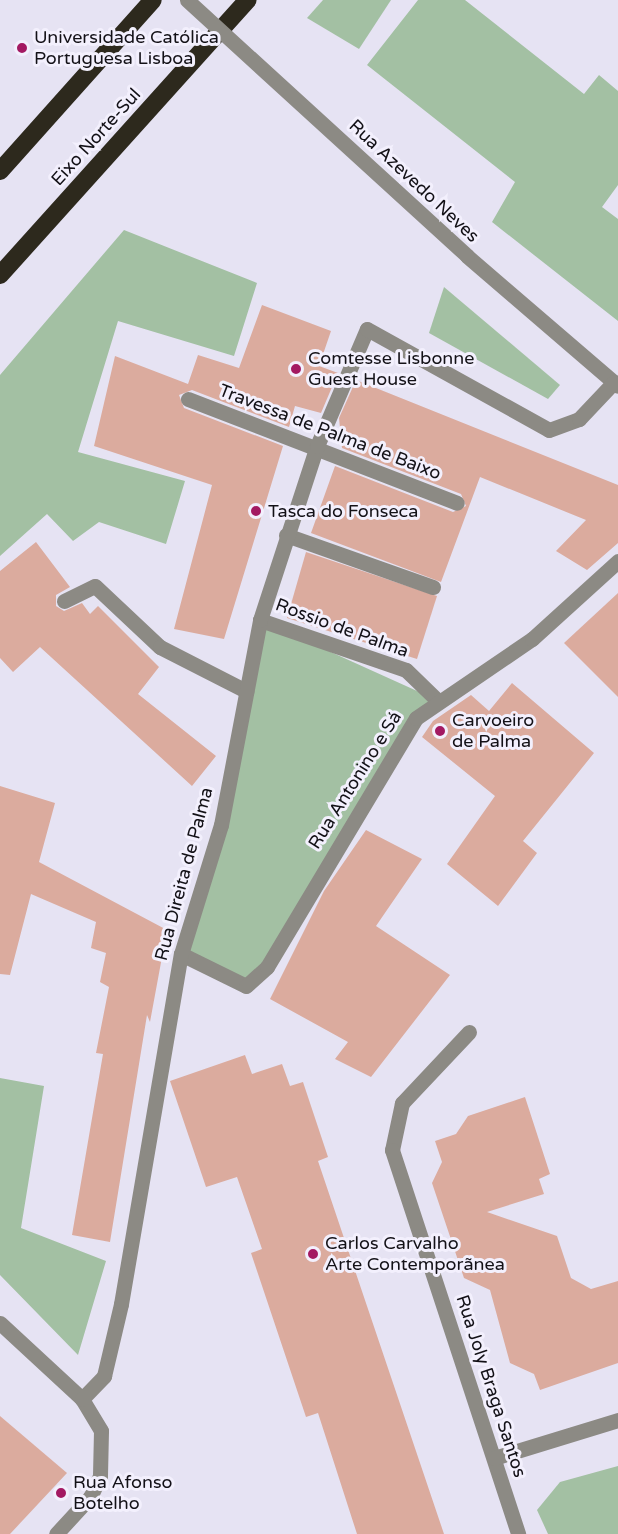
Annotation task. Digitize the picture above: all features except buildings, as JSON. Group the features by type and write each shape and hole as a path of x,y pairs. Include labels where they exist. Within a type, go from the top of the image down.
{"highway":[{"path":"0,171 153,0"},
{"name":"Eixo Norte-Sul","path":"0,275 248,0"},
{"path":"0,288 49,220"}],"street":[{"name":"Rua Azevedo Neves","path":"187,0 467,256 616,384"},
{"name":"Rua Direita de Palma","path":"82,1399 104,1376 121,1304 181,954 220,825 260,620 316,446 367,329 549,430 579,419 616,384"},
{"name":"Travessa de Palma de Baixo","path":"188,399 316,446 457,503"},
{"path":"286,536 433,587"},
{"name":"Rua Antonino e Sá","path":"181,954 246,986 267,967 399,740 437,700 532,639 618,561"},
{"path":"64,601 95,586 160,647 246,691"},
{"name":"Rossio de Palma","path":"260,620 406,670 437,700"},
{"name":"Rua Joly Braga Santos","path":"469,1032 402,1103 392,1150 518,1534"},
{"path":"0,1323 82,1399 101,1431 100,1476 90,1497 56,1534"},
{"path":"494,1458 618,1420"}],"green space":[{"path":"323,0 391,0 359,49 307,18"},
{"path":"418,0 465,0 584,94 599,75 618,91 618,185 602,207 618,219 618,321 492,222 515,182 367,65"},
{"path":"124,230 257,283 234,356 118,321 78,452 185,481 166,544 99,522 73,541 47,514 0,556 0,375"},
{"path":"444,287 560,385 548,399 429,333"},
{"path":"260,620 437,700 416,718 275,956 246,986 181,954 221,825"},
{"path":"0,1078 44,1086 21,1228 106,1261 78,1355 0,1275"},
{"path":"618,1466 618,1534 548,1534 537,1510 560,1482"}],"place":[{"name":"Universidade Católica Portuguesa Lisboa","path":"22,48"},
{"name":"Comtesse Lisbonne Guest House","path":"296,369"},
{"name":"Tasca do Fonseca","path":"256,511"},
{"name":"Carvoeiro de Palma","path":"440,731"},
{"name":"Carlos Carvalho Arte Contemporãnea","path":"313,1254"},
{"name":"Rua Afonso Botelho","path":"61,1493"}]}
